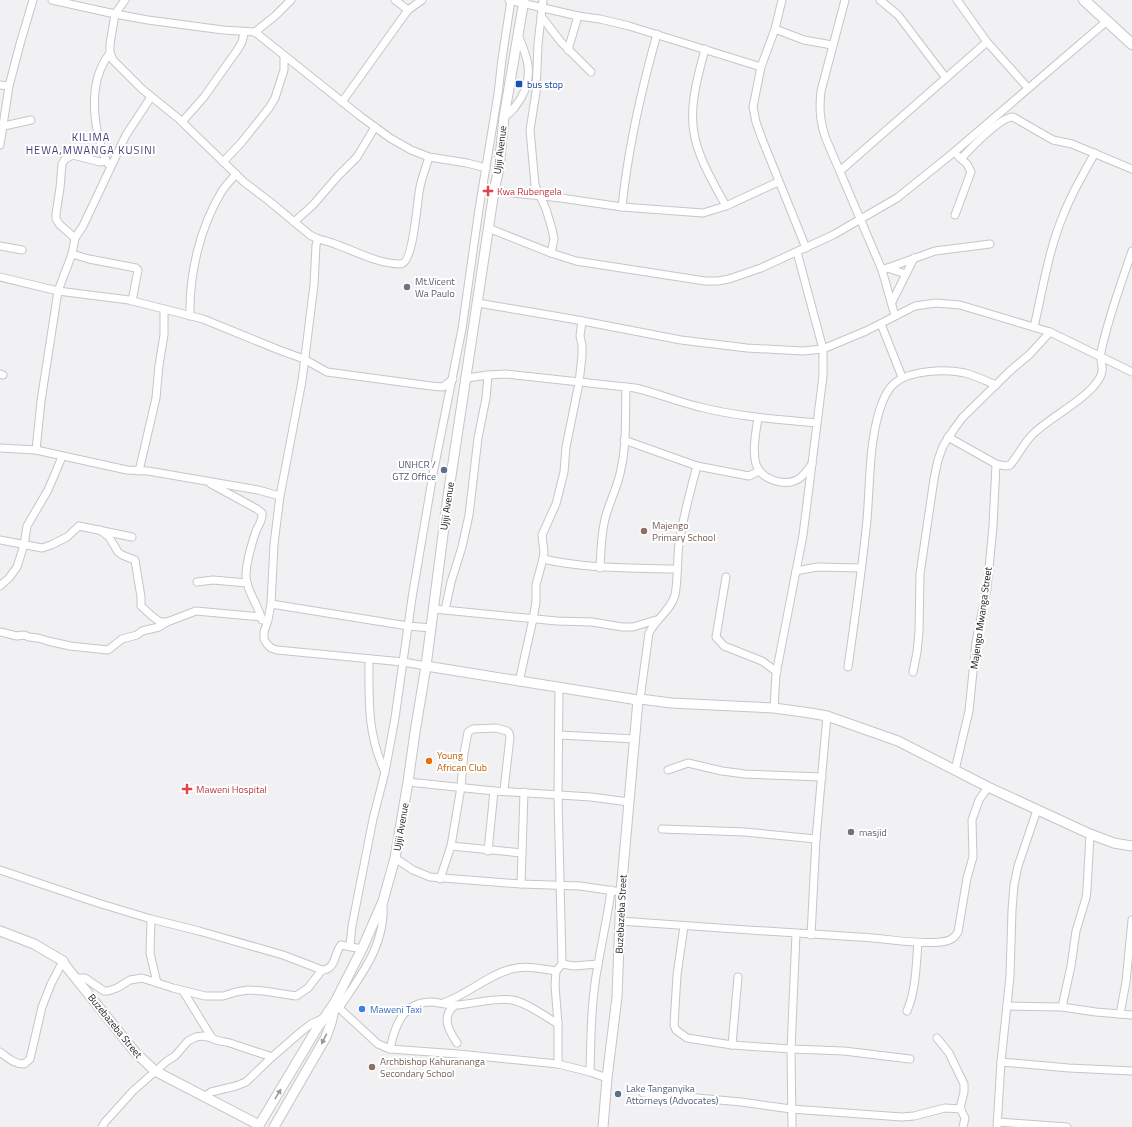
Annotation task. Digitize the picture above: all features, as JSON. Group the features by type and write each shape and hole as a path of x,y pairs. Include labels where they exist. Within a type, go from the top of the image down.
{"main road":[{"path":"1084,0 1132,44"}],"street":[{"path":"0,145 9,86 33,0"},
{"path":"52,0 115,14 244,33 255,32 275,16 291,0"},
{"path":"108,164 94,116 93,100 95,85 104,61 110,53 115,14 125,0"},
{"path":"395,0 408,10"},
{"path":"342,102 408,10 422,0"},
{"path":"350,945 352,926 373,819 386,772 433,474 462,329 498,94 510,0 542,4 578,16 615,22 761,67"},
{"path":"782,0 761,67 753,107 756,122 778,182 806,248"},
{"path":"845,0 821,91 819,106 822,128 860,220 884,269 896,316"},
{"path":"880,0 898,15 946,78"},
{"path":"957,0 987,42 1028,88"},
{"name":"Ujiji Avenue","path":"274,1127 326,1037 337,1005 383,901 395,858 426,666 447,503 467,378 488,228 499,168 504,117 524,2"},
{"path":"542,4 538,44 536,92 530,130 535,185 546,209 554,239 551,253"},
{"path":"541,16 568,50 591,72"},
{"path":"568,50 578,16"},
{"path":"488,228 551,253 576,261 596,265 688,279 718,281 750,273 806,248 898,198 953,153 1107,21"},
{"path":"774,29 804,40 832,45"},
{"path":"255,32 342,102 411,150 429,157 486,168"},
{"path":"182,122 204,97 238,49 242,42 244,33"},
{"path":"622,207 630,144 657,34"},
{"path":"504,117 511,113 518,104 527,86 529,78 527,56 518,35"},
{"path":"840,171 987,42"},
{"path":"705,49 694,99 694,134 704,163 726,206"},
{"path":"110,53 118,66 151,97 182,122 236,174 294,222 310,235 354,252 401,265 407,260 412,241 420,187 429,157"},
{"path":"224,162 241,143 276,98 284,70 284,56"},
{"path":"102,66 118,66"},
{"path":"0,85 9,86"},
{"path":"36,450 41,401 58,291 72,254 75,238 83,226 108,164 151,97"},
{"path":"961,159 991,130 1010,117 1053,140 1072,144 1132,169"},
{"path":"4,126 31,120"},
{"path":"294,222 357,157 375,126"},
{"path":"953,153 967,164 971,172 955,215"},
{"path":"1034,327 1048,264 1064,212 1077,184 1095,153"},
{"path":"75,238 65,231 56,219 62,164 65,159 73,155 108,164"},
{"path":"190,316 191,280 201,241 223,190 236,174"},
{"path":"494,192 539,196 622,207 703,213 726,206 778,182"},
{"path":"264,632 271,604 274,544 280,496 304,359 314,285 316,245 318,239"},
{"path":"884,269 935,251 990,244"},
{"path":"0,246 22,250"},
{"path":"948,438 996,464 1006,466 1010,465 1032,435 1044,424 1073,404 1093,386 1099,379 1103,368 1100,356 1105,334 1132,250"},
{"path":"774,708 777,672 803,535 823,376 823,349 797,252"},
{"path":"72,254 89,259 136,268 138,270 132,301"},
{"path":"892,302 914,258"},
{"path":"884,269 906,274"},
{"path":"0,277 58,291 132,301 203,319 304,359 327,372 345,376 443,387 453,379"},
{"path":"478,303 712,344 804,351 823,349 881,324 915,306 936,303 960,305 1050,332 1132,372"},
{"path":"139,471 156,398 164,335 164,309"},
{"path":"519,682 536,602 536,585 543,559 544,552 542,535 556,504 564,472 566,447 579,383 582,356 580,336 582,321"},
{"path":"881,324 902,377"},
{"path":"912,672 919,632 920,574 934,479 942,446 963,418 1030,354 1050,332"},
{"path":"848,667 861,568 874,433 879,411 887,392 902,377 928,372 952,371 966,373 996,385"},
{"path":"467,378 506,374 626,387 651,392 701,408 758,418 816,423"},
{"path":"445,610 469,515 478,438 486,398 488,375"},
{"path":"600,568 602,534 622,469 626,387"},
{"path":"758,418 755,458 759,471 764,476 780,482 790,481 800,478 812,464"},
{"path":"624,440 697,466 749,476 759,471"},
{"path":"0,448 36,450 127,470 208,482 280,496"},
{"path":"0,586 10,578 17,567 24,545 27,526 48,490 62,456"},
{"name":"Majengo Mwanga Street","path":"955,770 969,711 976,642 987,589 994,520 996,464"},
{"path":"639,700 649,633 653,624 671,604 675,595 679,545 686,507 697,466"},
{"path":"208,482 258,509 262,514 249,555 246,574 247,583 261,617 264,639 271,648 276,650 403,662 519,682 639,700 774,708 827,716 898,741 988,787 1090,834 1132,846"},
{"path":"0,540 42,548 51,546 67,537 78,526 132,537"},
{"path":"100,530 109,537 118,552 135,560 141,606 160,622 168,622"},
{"path":"543,559 564,564 600,568 677,569"},
{"path":"796,571 817,567 861,568"},
{"path":"726,577 716,638 724,646 762,661 777,672"},
{"path":"197,582 213,580 247,583"},
{"path":"271,604 408,626 431,628"},
{"path":"434,609 558,622 592,622 628,627 658,619"},
{"path":"0,632 17,636 24,635 70,646 108,650 122,639 137,635 142,631 159,627 196,611 261,617"},
{"path":"369,659 369,719 376,751 386,772"},
{"path":"558,1064 558,1024 555,985 556,971 562,964 558,796 559,687"},
{"name":"Buzebazeba Street","path":"603,1127 607,1078 617,997 621,892 639,700"},
{"path":"811,935 816,839 827,716"},
{"path":"440,879 451,846 468,732 473,728 496,728 507,731 510,737 504,790"},
{"path":"559,735 635,739"},
{"path":"668,770 688,763 722,771 745,774 822,777"},
{"path":"408,782 494,791 504,790 558,796 591,797 629,802"},
{"path":"620,921 811,935 860,937 918,943 943,942 955,937 958,932 967,878 974,857 972,820 979,800 988,787"},
{"path":"488,851 494,791"},
{"path":"521,884 524,792"},
{"path":"1037,810 1016,876 1012,910 1010,976 1006,1030 1001,1062 997,1124 1067,1127"},
{"path":"662,829 745,832 816,839"},
{"path":"1062,1007 1071,966 1076,931 1086,898 1090,834"},
{"path":"451,846 488,851 522,853"},
{"path":"395,858 418,873 440,879 561,886 621,892"},
{"path":"0,870 54,889 151,919 283,955 322,970 328,969 331,966 340,946 344,944 362,948"},
{"path":"590,1072 593,1006 598,964 607,923 611,890"},
{"path":"383,901 383,918 380,934 372,958 337,1005 378,1044 390,1049 558,1064 607,1078"},
{"path":"151,919 150,953 157,983"},
{"path":"1120,1014 1127,976 1132,920"},
{"path":"684,926 677,974 674,1019 676,1030 687,1038 732,1044 791,1049 844,1051 910,1059"},
{"name":"Buzebazeba Street","path":"0,931 34,944 63,961 135,1052 155,1071 259,1126"},
{"path":"792,1127 791,1049 796,934"},
{"path":"907,1011 914,990 918,943"},
{"path":"0,1052 11,1061 18,1064 24,1064 30,1059 42,1007 53,978 63,961"},
{"path":"562,964 574,966 598,964"},
{"path":"441,1004 459,997 495,976 512,969 522,967 556,971"},
{"path":"77,978 85,978 100,989 108,991 134,979 142,978 182,991 212,996 223,996 248,990 296,996 306,990 322,970"},
{"path":"732,1044 738,977"},
{"path":"182,991 212,1038"},
{"path":"390,1049 397,1025 408,1009 421,1003 431,1002 454,1006 508,999 539,1012 558,1024"},
{"name":"Ujiji Avenue","path":"259,1126 324,1018 337,1005"},
{"path":"454,1006 448,1012 447,1019 449,1030 457,1043"},
{"path":"1007,1006 1062,1007 1132,1015"},
{"path":"204,1097 215,1090 241,1084 251,1077 302,1031 311,1024 324,1018"},
{"path":"102,1127 129,1095 155,1071 175,1056 188,1041 196,1037 203,1036 212,1038 218,1042 228,1042 272,1057"},
{"path":"937,1038 949,1052 964,1084 964,1092 960,1104 965,1118 963,1127"},
{"path":"1001,1062 1069,1068 1132,1071"},
{"path":"643,1093 741,1102 791,1109 902,1117 914,1116 945,1108 961,1109"}],"place":[{"name":"bus stop","path":"519,84"},
{"name":"Kwa Rubengela","path":"488,191"},
{"name":"Mt.Vicent Wa Paulo","path":"407,287"},
{"name":"UNHCR / GTZ Office","path":"444,470"},
{"name":"Majengo Primary School","path":"644,531"},
{"name":"Young African Club","path":"429,761"},
{"name":"Maweni Hospital","path":"187,789"},
{"name":"masjid","path":"851,832"},
{"name":"Maweni Taxi","path":"362,1009"},
{"name":"Archbishop Kahurananga Secondary School","path":"372,1067"},
{"name":"Lake Tanganyika Attorneys (Advocates)","path":"618,1094"}],"district":[{"name":"KILIMA HEWA,MWANGA KUSINI","path":"91,143"}]}
